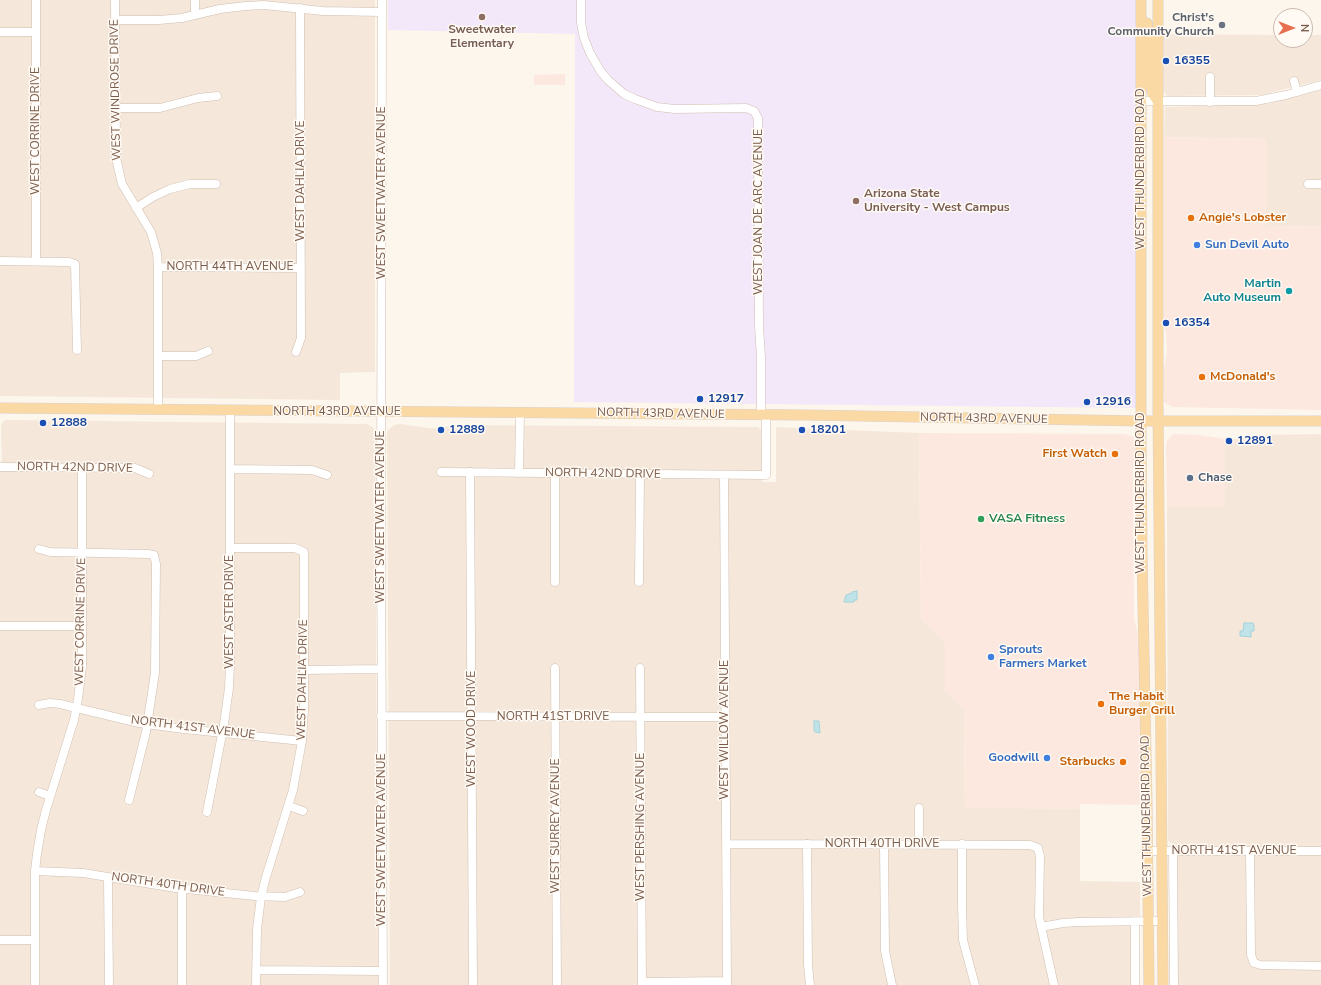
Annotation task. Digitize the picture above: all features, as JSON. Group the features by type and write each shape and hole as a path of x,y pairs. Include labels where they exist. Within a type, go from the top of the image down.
{"main road":[{"name":"WEST THUNDERBIRD ROAD","path":"1141,0 1142,562 1148,850 1149,985"},
{"path":"1141,0 1146,19 1150,86 1158,101"},
{"name":"WEST THUNDERBIRD ROAD","path":"1158,0 1158,421 1163,985"},
{"path":"1141,205 1158,205"},
{"name":"NORTH 43RD AVENUE","path":"0,408 763,415 1141,421 1321,421"}],"street":[{"name":"WEST CORRINE DRIVE","path":"36,0 36,261"},
{"name":"WEST WINDROSE DRIVE","path":"115,0 116,158 122,184 151,232 157,253 158,410"},
{"path":"195,0 195,15"},
{"name":"WEST SWEETWATER AVENUE","path":"382,0 381,716 383,985"},
{"name":"WEST JOAN DE ARC AVENUE","path":"581,0 581,23 586,44 595,63 608,80 624,94 657,107 675,109 746,108 751,109 756,114 759,126 759,326 766,475"},
{"path":"115,20 159,20 246,6 264,5 322,11 382,12"},
{"name":"WEST DAHLIA DRIVE","path":"296,352 301,338 300,8"},
{"path":"0,32 36,32"},
{"path":"1210,77 1210,102"},
{"path":"1294,81 1297,92"},
{"path":"1141,101 1256,101 1321,85"},
{"path":"115,108 160,108 198,98 217,96"},
{"path":"136,208 153,197 170,189 190,184 216,184"},
{"path":"1308,184 1321,184"},
{"path":"0,261 69,262 75,264 77,350"},
{"name":"NORTH 44TH AVENUE","path":"158,267 301,268"},
{"path":"158,356 196,356 208,351"},
{"name":"WEST ASTER DRIVE","path":"207,812 229,688 230,411"},
{"path":"519,473 520,413"},
{"name":"NORTH 42ND DRIVE","path":"0,467 135,468 149,474"},
{"name":"WEST CORRINE DRIVE","path":"35,985 35,871 41,830 76,708 82,656 82,468"},
{"path":"230,469 312,470 327,475"},
{"name":"NORTH 42ND DRIVE","path":"441,472 766,475"},
{"name":"WEST WOOD DRIVE","path":"470,472 473,985"},
{"path":"555,473 555,582"},
{"path":"639,582 640,474"},
{"name":"WEST WILLOW AVENUE","path":"724,475 727,983"},
{"name":"WEST DAHLIA DRIVE","path":"230,548 295,548 304,552 304,710 302,741 289,806 261,897 257,929 256,985"},
{"path":"39,549 50,552 154,555 156,564 155,674 148,724 129,800"},
{"path":"0,626 82,626"},
{"name":"WEST SURREY AVENUE","path":"555,668 557,985"},
{"name":"WEST PERSHING AVENUE","path":"640,668 642,983"},
{"path":"304,670 381,669"},
{"name":"NORTH 41ST AVENUE","path":"39,705 50,703 148,724 302,741"},
{"name":"NORTH 41ST DRIVE","path":"381,716 725,716"},
{"path":"39,792 50,796"},
{"path":"289,806 304,811"},
{"path":"919,808 920,844"},
{"name":"NORTH 40TH DRIVE","path":"726,844 1030,845 1038,848 1040,856 1039,917 1041,927"},
{"path":"807,844 808,965 810,985"},
{"path":"884,844 885,951 892,985"},
{"path":"962,844 963,940 975,985"},
{"name":"NORTH 41ST AVENUE","path":"1148,850 1321,851"},
{"name":"WEST THUNDERBIRD ROAD","path":"1173,850 1174,985"},
{"path":"1250,850 1251,955 1254,963 1261,965 1321,966"},
{"name":"NORTH 40TH DRIVE","path":"35,871 83,873 182,889 261,897 285,897 300,892"},
{"path":"108,878 109,985"},
{"path":"182,889 182,985"},
{"path":"1135,922 1135,985"},
{"path":"1054,985 1041,927 1063,923 1163,922"},
{"path":"0,940 35,940"},
{"path":"256,970 383,971"},
{"path":"642,983 727,983"}],"shaded area":[{"path":"0,0 375,0 375,372 340,373 340,400 0,396"},
{"name":"Arizona State University - West Campus","path":"388,0 1137,0 1136,408 574,402 575,34 388,30"},
{"path":"1163,34 1273,35 1273,48 1313,48 1313,35 1321,35 1321,80 1261,95 1167,96 1163,90"},
{"path":"565,74 565,85 534,85 534,75"},
{"path":"1321,90 1321,226 1266,227 1265,139 1164,137 1165,107 1267,104"},
{"path":"1164,137 1266,139 1266,227 1321,226 1321,410 1172,407 1164,402 1163,373 1167,352 1164,324"},
{"path":"5,420 367,424 374,428 378,985 0,985 0,471 2,471 1,424"},
{"path":"400,424 429,428 442,428 455,425 758,427 761,430 762,482 776,482 776,427 919,433 921,619 945,643 945,690 964,710 965,807 1080,809 1080,881 1140,882 1140,916 1132,916 1132,985 390,985 387,431 394,425"},
{"path":"919,433 1125,434 1133,437 1136,441 1133,470 1134,618 1139,639 1143,805 1080,804 1080,809 965,808 964,710 945,690 945,643 921,619"},
{"path":"1173,434 1199,435 1225,439 1225,507 1167,507 1166,446 1167,441"},
{"path":"1321,434 1321,985 1176,985 1176,845 1172,845 1168,840 1167,507 1225,507 1225,439 1242,439 1258,435"}],"water":[{"path":"857,591 857,600 854,600 854,602 844,602 846,595"},
{"path":"1244,623 1253,623 1254,625 1254,631 1251,631 1251,637 1240,636 1240,631 1243,631"},
{"path":"814,721 819,721 820,733 815,732 814,730"}],"place":[{"name":"Sweetwater Elementary","path":"482,17"},
{"name":"Christ's Community Church","path":"1222,25"},
{"name":"16355","path":"1166,61"},
{"name":"Arizona State University - West Campus","path":"856,201"},
{"name":"Angie's Lobster","path":"1191,218"},
{"name":"Sun Devil Auto","path":"1197,245"},
{"name":"Martin Auto Museum","path":"1289,291"},
{"name":"16354","path":"1166,323"},
{"name":"McDonald's","path":"1202,377"},
{"name":"12917","path":"700,399"},
{"name":"12916","path":"1087,402"},
{"name":"12888","path":"43,423"},
{"name":"12889","path":"441,430"},
{"name":"18201","path":"802,430"},
{"name":"12891","path":"1229,441"},
{"name":"First Watch","path":"1115,454"},
{"name":"Chase","path":"1190,478"},
{"name":"VASA Fitness","path":"981,519"},
{"name":"Sprouts Farmers Market","path":"991,657"},
{"name":"The Habit Burger Grill","path":"1101,704"},
{"name":"Goodwill","path":"1047,758"},
{"name":"Starbucks","path":"1123,762"}]}
